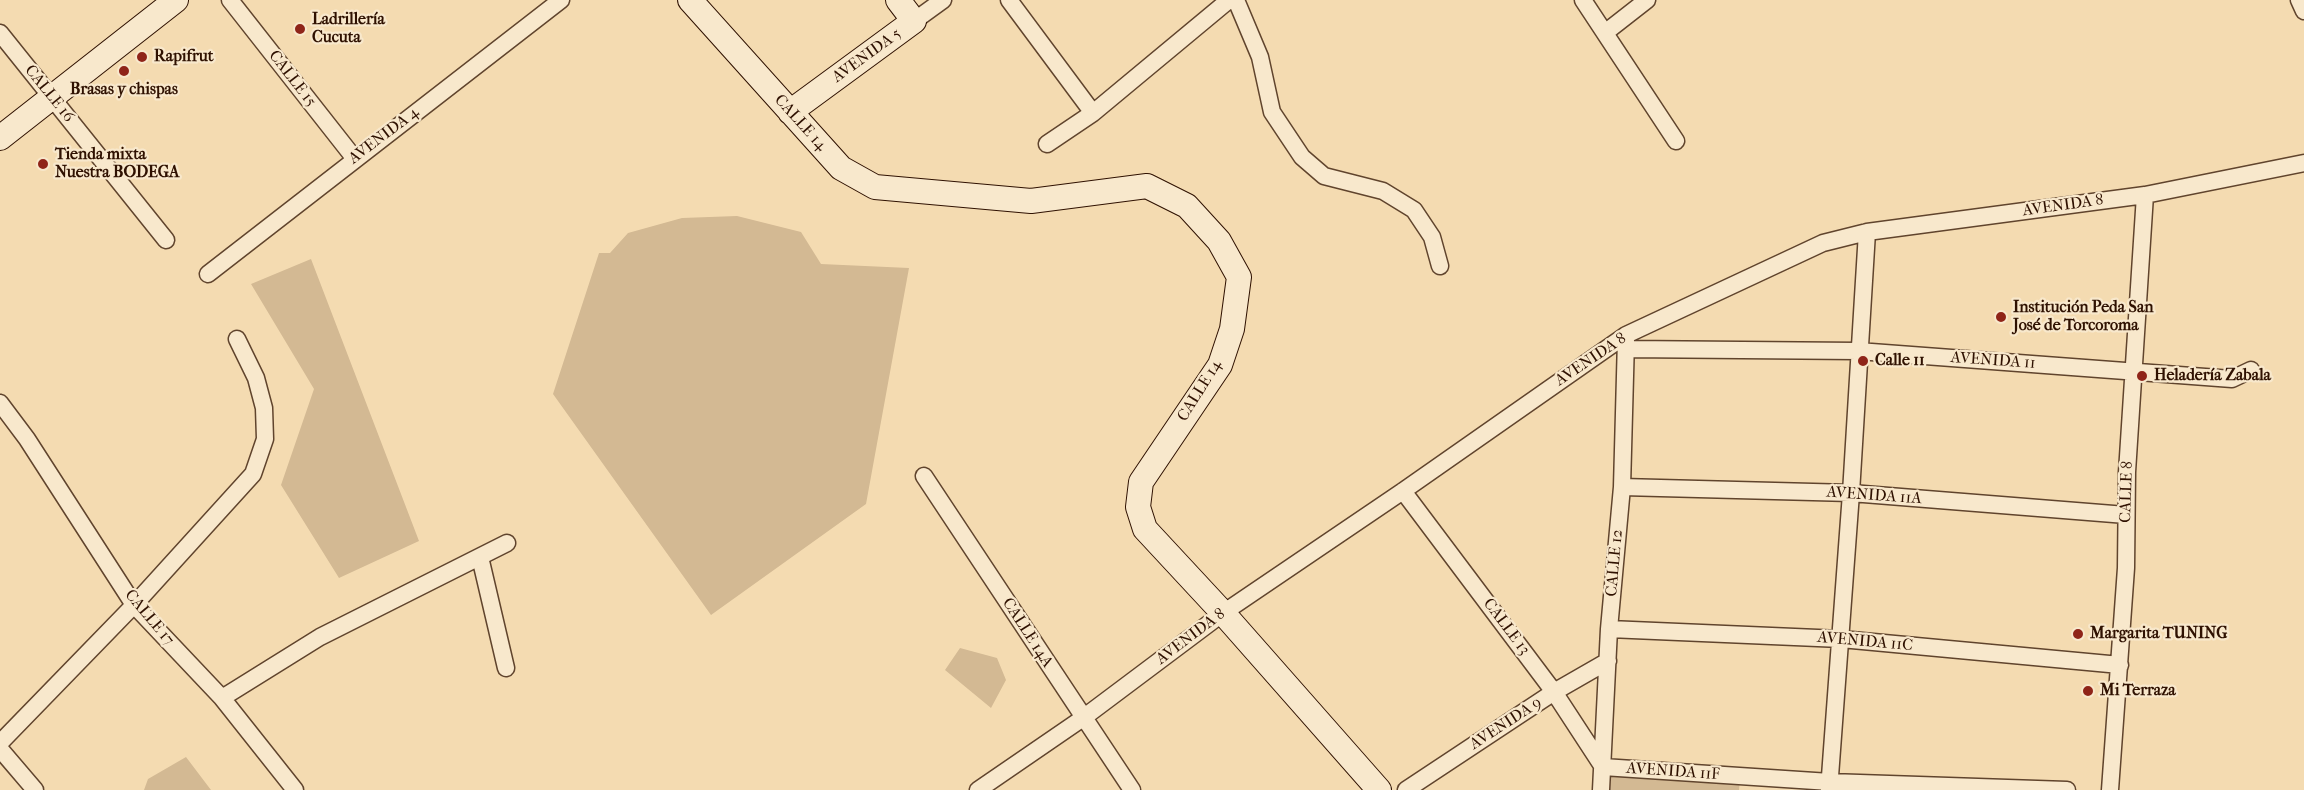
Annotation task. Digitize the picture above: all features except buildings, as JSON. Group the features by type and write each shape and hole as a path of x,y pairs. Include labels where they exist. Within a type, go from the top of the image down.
{"street":[{"path":"0,138 176,0"},
{"name":"CALLE 15","path":"230,0 355,159"},
{"name":"AVENIDA 4","path":"208,274 561,0"},
{"name":"CALLE 14","path":"690,0 841,168 875,187 1030,201 1147,186 1187,206 1219,241 1239,278 1232,329 1220,365 1141,482 1138,507 1145,529 1223,613 1379,790"},
{"path":"898,0 914,21"},
{"name":"AVENIDA 5","path":"790,112 943,0"},
{"path":"1010,0 1093,113"},
{"path":"1047,144 1093,113 1229,0"},
{"path":"1236,0 1260,57 1272,112 1302,157 1324,176 1383,191 1414,210 1432,237 1440,266"},
{"path":"1583,0 1676,141"},
{"path":"1606,32 1647,0"},
{"path":"2299,0 2304,11"},
{"name":"CALLE 16","path":"0,33 166,240"},
{"name":"AVENIDA 8","path":"978,790 1083,717 1223,613 1626,342 1823,243 1867,232 2145,195 2304,163"},
{"name":"CALLE 8","path":"2110,790 2126,568 2132,371 2145,195"},
{"path":"1829,786 1851,494 1867,232"},
{"path":"0,743 134,604 253,474 266,439 264,408 256,378 237,339"},
{"name":"AVENIDA 11","path":"1626,342 1858,351 2232,379 2251,370"},
{"name":"CALLE 12","path":"1601,790 1609,628 1622,487 1626,342"},
{"name":"CALLE 17","path":"0,403 27,439 134,604 222,698 295,790"},
{"name":"CALLE 14A","path":"924,476 1132,790"},
{"name":"AVENIDA 11A","path":"1622,487 1851,494 2126,515"},
{"name":"CALLE 13","path":"1403,491 1554,692 1603,767"},
{"path":"222,698 320,637 507,543"},
{"path":"480,557 506,668"},
{"name":"AVENIDA 11C","path":"1609,628 1841,639 2120,665"},
{"name":"AVENIDA 9","path":"1406,790 1554,692 1608,662"},
{"path":"0,750 35,790"},
{"name":"AVENIDA 11F","path":"1603,767 1829,786 2067,790"}],"shaded area":[{"path":"737,216 801,232 821,264 909,268 866,504 711,615 553,394 599,253 610,253 628,233 682,218"},
{"path":"311,259 419,541 339,578 281,485 314,389 251,284"},
{"path":"960,648 997,658 1006,680 991,708 945,670"},
{"path":"186,757 211,790 144,790 148,779"},
{"path":"1607,772 1740,779 1739,790 1607,790"}],"place":[{"name":"Ladrillería Cucuta","path":"300,29"},
{"name":"Rapifrut","path":"142,57"},
{"name":"Brasas y chispas","path":"124,71"},
{"name":"Tienda mixta Nuestra BODEGA","path":"43,164"},
{"name":"Institución Peda San José de Torcoroma","path":"2001,317"},
{"name":"Calle 11","path":"1863,361"},
{"name":"Heladería Zabala","path":"2142,376"},
{"name":"Margarita TUNING","path":"2078,634"},
{"name":"Mi Terraza","path":"2088,691"}]}
